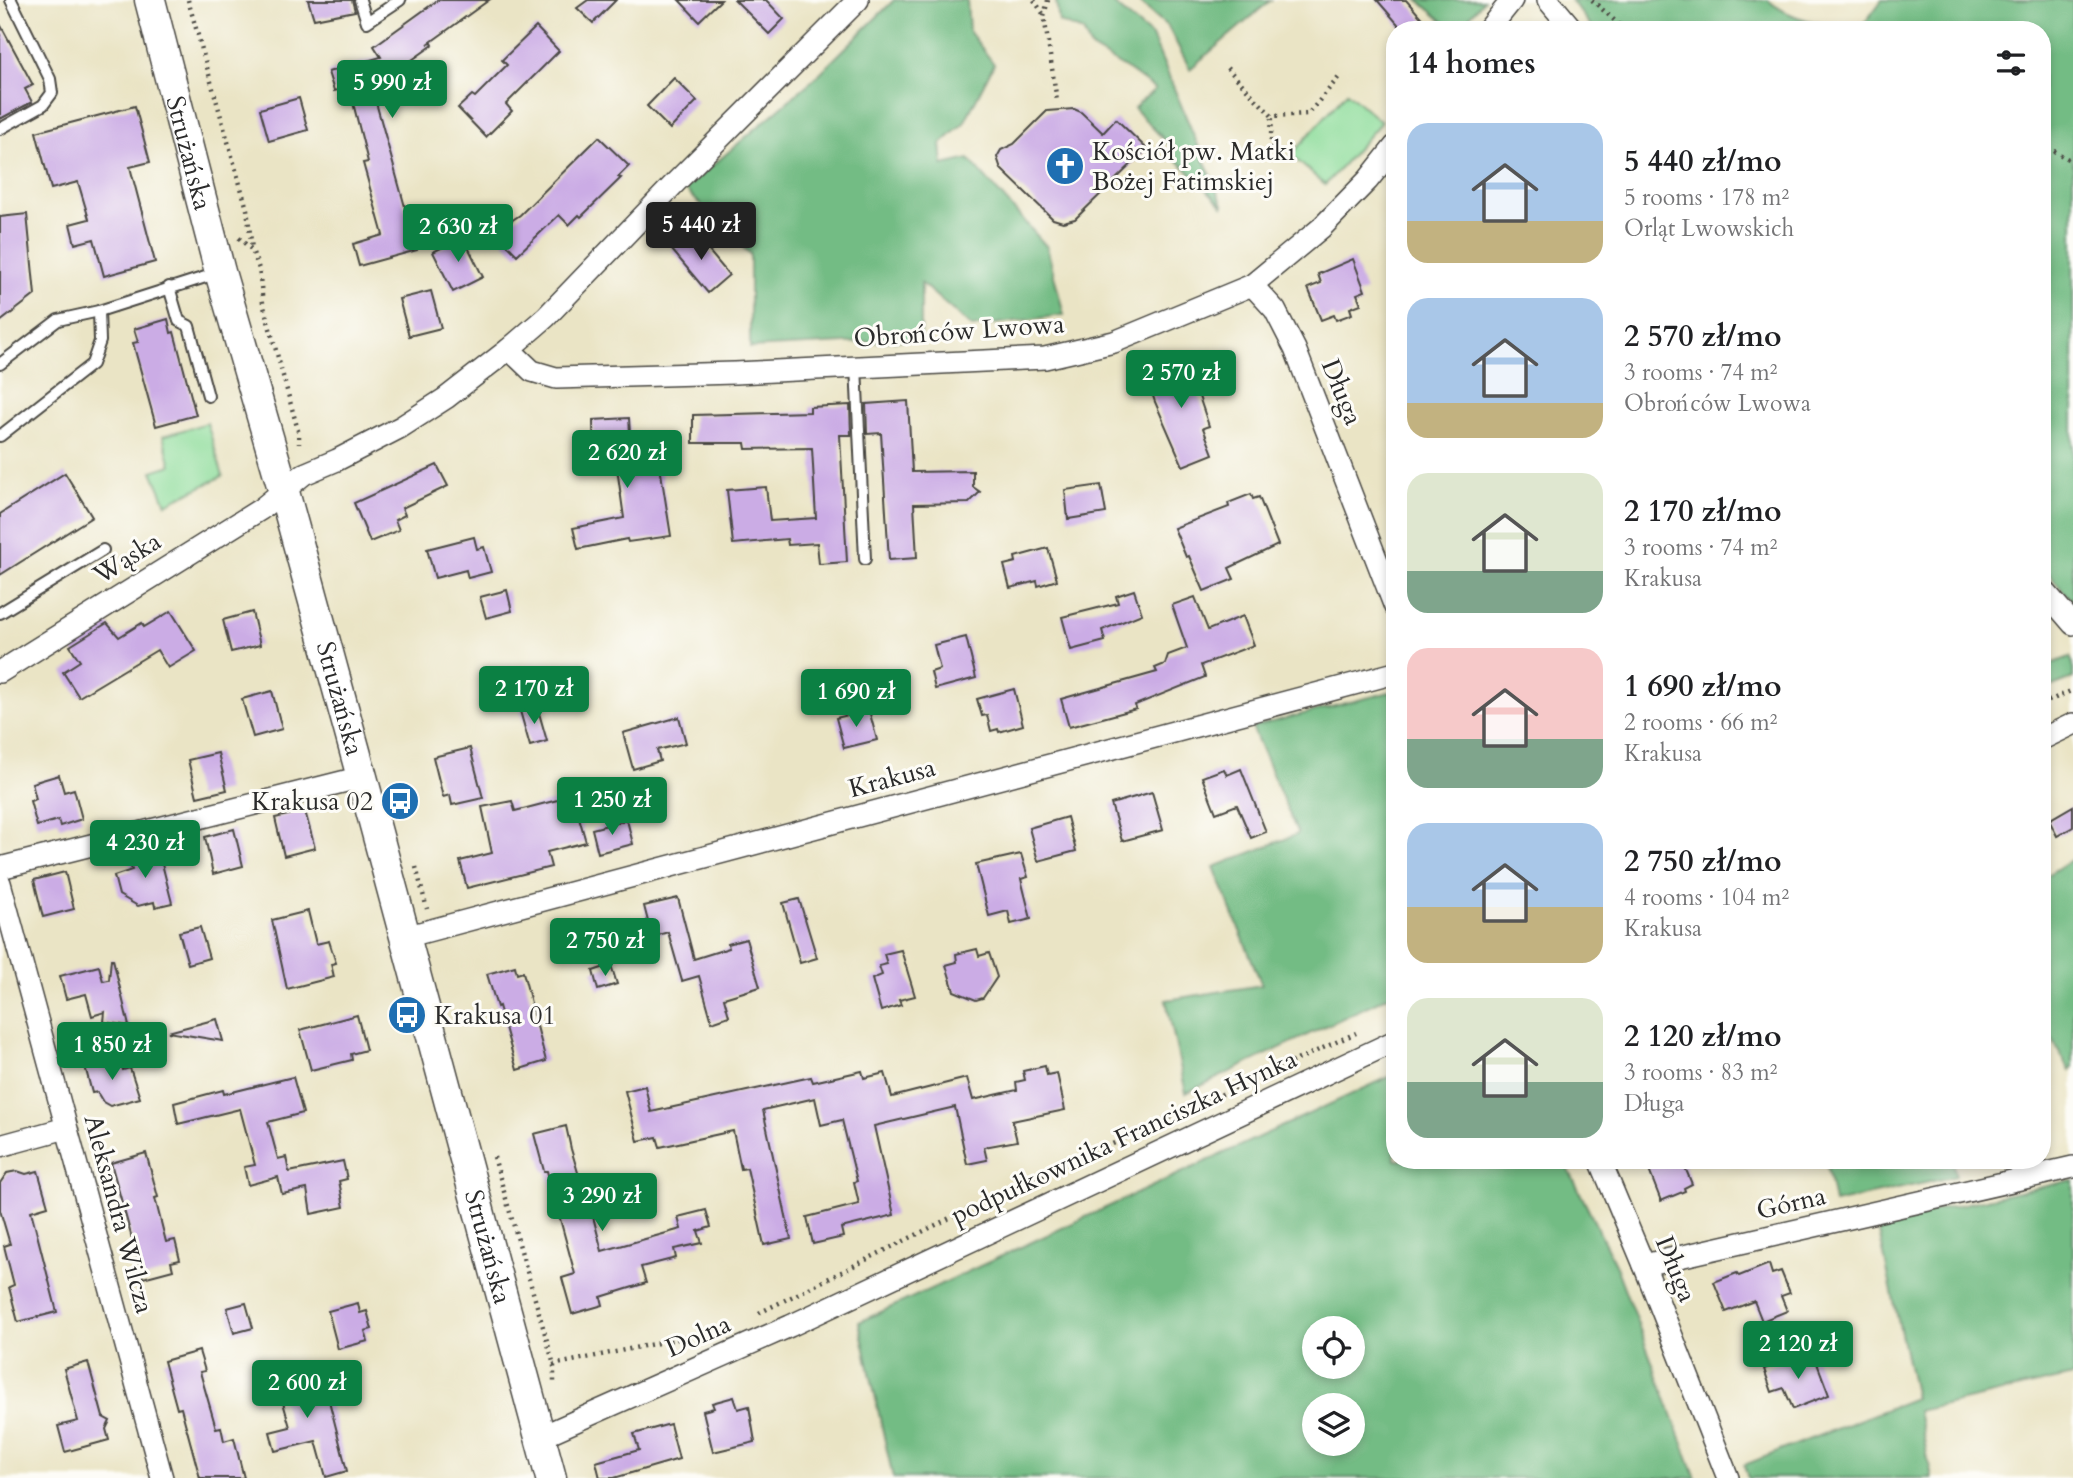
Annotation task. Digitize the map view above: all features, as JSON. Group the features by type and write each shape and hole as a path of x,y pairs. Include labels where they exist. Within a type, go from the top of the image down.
{"main road":[{"name":"Strużańska","path":"149,0 220,272 284,492 551,1478"}],"street":[{"name":"Wąska","path":"0,672 261,509 304,474 401,427 446,398 509,349 546,317 858,0"},
{"path":"1495,21 1512,0"},
{"path":"1548,0 1566,21"},
{"name":"Obrońców Lwowa","path":"509,349 533,370 556,378 735,373 1045,358 1114,342 1252,285 1321,228 1386,157"},
{"name":"Długa","path":"1252,285 1275,310 1295,349 1386,584"},
{"path":"2051,599 2073,624"},
{"name":"Krakusa","path":"405,937 1386,675"},
{"path":"2051,735 2073,724"},
{"path":"0,868 362,777"},
{"name":"Aleksandra Wilcza","path":"0,883 162,1478"},
{"name":"podpułkownika Franciszka Hynka","path":"878,1283 1386,1045"},
{"path":"0,1146 66,1128"},
{"name":"Górna","path":"1644,1265 2073,1167"},
{"name":"Długa","path":"1604,1169 1728,1478"},
{"name":"Dolna","path":"540,1437 790,1326 878,1283"}],"lane":[{"path":"0,129 43,105 52,93 50,79 11,0"},
{"path":"360,0 367,22 400,0"},
{"path":"0,364 58,320 99,311 220,272"},
{"path":"169,287 179,321 189,326 208,396"},
{"path":"0,436 92,364 100,341 99,311"},
{"path":"856,366 865,559"},
{"path":"0,612 103,550"}],"path":[{"path":"188,0 247,209 252,250"},
{"path":"1034,0 1044,16"},
{"path":"1048,0 1044,16 1057,101"},
{"path":"1592,0 1615,21"},
{"path":"1227,68 1272,116 1270,155"},
{"path":"1272,116 1308,114 1339,77"},
{"path":"2051,149 2073,162"},
{"path":"2051,700 2073,690"},
{"path":"753,1316 950,1218 1358,1031"},
{"path":"522,1374 728,1328"}],"green space":[{"path":"894,0 967,0 969,31 994,64 964,123 941,144 943,165 969,159 1047,247 1064,315 972,327 921,283 921,339 750,348 750,254 685,189 815,78"},
{"path":"1056,0 1109,0 1152,36 1224,207 1170,153 1173,149 1134,108 1155,89 1091,48 1083,31 1059,22"},
{"path":"1137,0 1271,0 1190,69 1168,27"},
{"path":"1418,0 1484,0 1466,21 1442,21"},
{"path":"1571,0 1768,0 1788,13 1811,21 1587,21"},
{"path":"1882,0 2073,0 2073,602 2051,576 2051,21 1866,21"},
{"path":"1347,92 1381,122 1325,185 1291,155"},
{"path":"207,423 223,476 166,504 152,471 171,465 163,436"},
{"path":"2070,657 2073,678 2051,687 2051,664"},
{"path":"1386,693 1386,997 1186,1093 1166,1000 1262,985 1214,867 1298,834 1252,727"},
{"path":"2073,859 2073,1067 2070,1071 2051,1037 2051,872"},
{"path":"1386,1078 1386,1169 1568,1169 1615,1264 1696,1478 893,1478 859,1322"},
{"path":"1828,1169 1954,1169 1956,1176 1834,1203"},
{"path":"2073,1180 2073,1376 1918,1411 1932,1478 1748,1478 1744,1465 1915,1398 1877,1223"}],"building":[{"path":"308,0 352,0 355,11 314,19"},
{"path":"438,0 489,0 428,44 433,45 374,87 370,81 417,250 359,266 353,244 383,235 363,163 368,162 349,87 334,91 328,72 381,57 374,46"},
{"path":"588,0 616,0 593,23 577,8"},
{"path":"679,0 721,0 699,21"},
{"path":"735,0 766,0 784,19 769,34"},
{"path":"1377,0 1406,0 1424,21 1395,21"},
{"path":"0,24 33,85 25,89 32,102 0,119"},
{"path":"536,27 559,51 506,104 512,111 486,137 458,108 472,95 475,97 507,65 502,60"},
{"path":"674,78 697,101 670,129 647,106"},
{"path":"299,98 308,130 269,141 260,109"},
{"path":"135,106 150,162 130,167 155,262 104,276 94,239 75,244 70,224 89,219 78,182 51,189 36,132"},
{"name":"Kościół pw. Matki Bożej Fatimskiej","path":"1074,109 1081,112 1103,133 1116,119 1147,149 1075,219 1063,222 1053,219 1001,169 997,157 1001,150 1014,144 1047,111"},
{"path":"599,137 629,166 618,177 621,178 581,217 579,215 569,225 559,215 517,255 492,229 506,216 511,221 520,215"},
{"path":"27,214 35,295 0,322 0,217"},
{"path":"693,232 729,275 708,293 672,250"},
{"path":"463,237 483,277 453,292 433,252"},
{"path":"1353,259 1365,291 1357,294 1361,304 1350,308 1352,314 1336,320 1334,315 1321,320 1308,288 1321,283 1318,274"},
{"path":"431,291 441,328 409,336 399,299"},
{"path":"168,319 171,333 174,332 196,415 156,426 133,343 138,342 134,329"},
{"path":"1186,358 1209,426 1203,428 1213,454 1183,466 1145,372"},
{"path":"908,401 912,472 973,471 973,487 980,492 969,503 914,504 917,558 889,560 881,433 867,434 866,404"},
{"path":"850,405 851,435 840,435 847,562 819,564 817,543 788,545 787,539 733,544 727,490 766,487 770,521 816,518 812,448 746,449 745,443 693,443 693,415 810,412 810,407"},
{"path":"629,418 632,463 659,460 671,536 628,542 627,539 578,549 573,528 624,518 617,468 594,468 593,420"},
{"path":"437,465 448,486 402,508 405,515 395,520 399,530 370,542 354,503"},
{"path":"65,473 92,517 0,575 0,514"},
{"path":"1101,485 1106,513 1068,519 1065,490"},
{"path":"1251,494 1253,499 1259,497 1278,545 1229,568 1234,579 1204,591 1174,528 1229,507 1228,503"},
{"path":"474,537 477,549 484,547 491,572 468,578 466,570 435,578 427,549"},
{"path":"1048,548 1057,580 1038,586 1037,581 1010,588 1004,565 1016,562 1015,557"},
{"path":"507,590 512,611 486,618 480,597"},
{"path":"1134,590 1142,614 1102,630 1105,641 1071,650 1062,617 1118,603 1116,596"},
{"path":"1195,597 1208,630 1243,616 1254,645 1201,665 1205,677 1135,705 1136,709 1069,727 1061,699 1157,672 1155,668 1165,664 1168,655 1187,648 1172,605"},
{"path":"171,611 196,651 168,668 157,650 79,697 63,672 80,661 70,646 107,623 119,637 142,623 144,627"},
{"path":"252,612 260,645 231,652 223,620"},
{"path":"966,637 976,678 935,689 931,672 940,669 934,645"},
{"path":"1014,689 1023,725 999,732 998,729 991,731 987,715 982,716 977,699"},
{"path":"272,691 282,729 253,737 242,699"},
{"path":"537,706 547,741 530,746 520,711"},
{"path":"869,710 877,740 844,748 836,718"},
{"path":"679,717 686,743 657,750 660,761 633,769 623,733"},
{"path":"470,748 483,798 452,805 450,795 443,797 433,757"},
{"path":"218,753 227,790 197,797 188,760"},
{"path":"1224,769 1227,775 1241,769 1266,832 1251,838 1237,805 1216,813 1202,777"},
{"path":"59,775 64,792 74,789 82,819 60,826 58,820 37,826 30,801 36,799 32,783"},
{"path":"1152,792 1163,830 1122,841 1111,804"},
{"path":"573,796 586,842 547,852 551,867 467,888 460,861 492,853 482,807 512,801 515,811"},
{"path":"2073,806 2073,827 2057,836 2051,819"},
{"path":"305,811 315,848 284,856 275,818"},
{"path":"1067,817 1076,851 1038,861 1029,828"},
{"path":"627,820 633,844 598,853 592,829"},
{"path":"234,829 243,866 213,874 205,837"},
{"path":"158,848 172,903 155,907 154,902 138,906 119,895 114,876 132,870 127,857"},
{"path":"1021,854 1028,877 1021,879 1031,919 1011,924 1008,911 989,916 976,864"},
{"path":"65,872 74,909 43,917 34,880"},
{"path":"678,898 694,959 729,948 728,944 746,939 760,987 724,998 729,1016 712,1022 699,976 682,981 668,932 652,937 644,906"},
{"path":"799,899 817,958 800,963 783,903"},
{"path":"308,911 316,944 329,941 336,963 331,964 334,977 287,989 272,920"},
{"path":"200,927 209,958 188,964 179,932"},
{"path":"977,949 979,956 989,953 997,977 983,998 976,1000 954,991 946,965 957,962 956,954"},
{"path":"901,950 915,996 899,1000 901,1005 881,1011 872,979 882,975 879,966 887,964 884,954"},
{"path":"111,959 129,1026 104,1022 105,1012 92,1016 86,994 66,999 60,976 99,966 103,981 109,980"},
{"path":"611,965 617,984 598,990 593,971"},
{"path":"515,966 517,974 523,972 546,1061 517,1070 487,974"},
{"path":"357,1015 366,1050 351,1054 352,1060 311,1070 300,1030"},
{"path":"217,1019 223,1041 168,1032"},
{"path":"119,1057 123,1070 130,1068 140,1098 110,1106 103,1102 97,1092 92,1093 85,1066"},
{"path":"1045,1066 1047,1075 1057,1073 1065,1110 1012,1121 1017,1141 984,1147 987,1160 967,1164 955,1107 874,1126 894,1215 841,1228 843,1237 813,1244 807,1217 859,1204 854,1182 857,1181 842,1120 821,1125 815,1098 763,1110 791,1239 764,1245 747,1168 741,1169 733,1131 660,1147 657,1137 638,1141 625,1091 645,1086 651,1112 811,1077 813,1082 862,1071 864,1078 885,1073 892,1097 967,1078 973,1100 1017,1090 1016,1082 1025,1080 1023,1071"},
{"path":"293,1077 303,1113 268,1122 278,1159 286,1157 289,1172 343,1161 347,1179 339,1181 344,1207 311,1214 307,1189 282,1194 278,1177 248,1185 244,1167 255,1165 240,1109 178,1124 174,1103 223,1090 224,1094"},
{"path":"566,1126 602,1251 681,1229 678,1217 706,1210 711,1227 698,1231 702,1243 674,1249 676,1258 641,1267 646,1283 601,1297 603,1305 572,1314 562,1278 575,1274 534,1134"},
{"path":"146,1153 166,1242 175,1240 180,1260 171,1262 173,1270 143,1278 111,1163"},
{"path":"1649,1169 1686,1169 1692,1184 1684,1188 1685,1191 1661,1201"},
{"path":"17,1171 26,1174 38,1171 48,1206 31,1211 57,1312 18,1322 9,1287 14,1285 4,1246 10,1244 0,1210 0,1183 7,1173"},
{"path":"1769,1264 1772,1274 1781,1271 1790,1293 1781,1296 1787,1311 1762,1321 1754,1301 1726,1312 1714,1282"},
{"path":"246,1303 253,1328 234,1333 227,1308"},
{"path":"358,1303 360,1313 367,1311 372,1329 365,1331 368,1341 338,1349 328,1311"},
{"path":"199,1351 205,1371 200,1372 216,1428 221,1427 224,1441 234,1438 244,1478 200,1478 181,1408 177,1409 164,1361"},
{"path":"1800,1355 1803,1362 1815,1358 1829,1395 1793,1409 1784,1388 1772,1392 1764,1369"},
{"path":"88,1362 103,1417 110,1421 106,1429 109,1440 65,1452 58,1426 78,1421 64,1369"},
{"path":"297,1369 303,1391 325,1385 347,1471 326,1477 316,1441 275,1451 270,1432 290,1427 280,1392 270,1394 266,1376"},
{"path":"734,1397 738,1409 749,1406 755,1442 713,1452 703,1411 714,1408 712,1403"},
{"path":"670,1424 679,1459 614,1478 600,1478 596,1462 639,1450 634,1434"}],"place":[{"name":"Kościół pw. Matki Bożej Fatimskiej","path":"1065,166"},
{"name":"Krakusa 02","path":"400,801"},
{"name":"Krakusa 01","path":"407,1015"}]}
